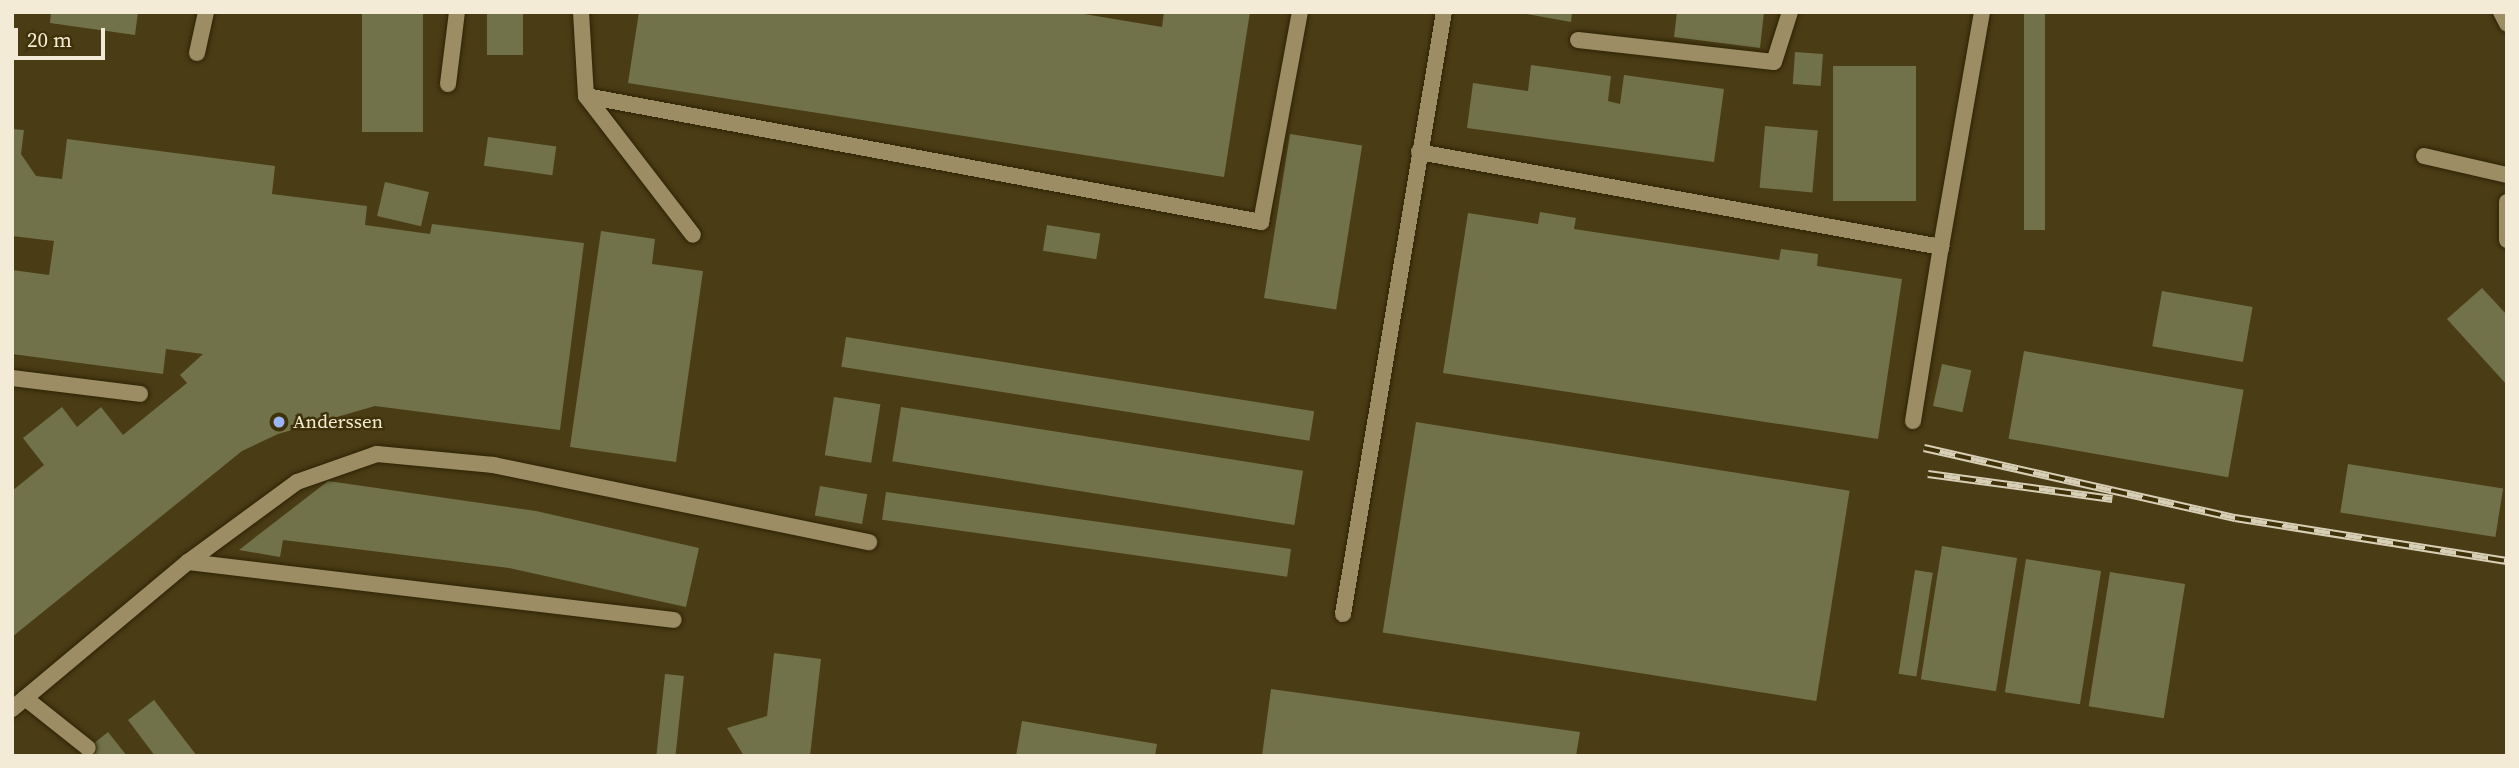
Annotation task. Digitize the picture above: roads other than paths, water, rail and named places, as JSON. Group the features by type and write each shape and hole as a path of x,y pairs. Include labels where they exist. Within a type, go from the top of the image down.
{"lane":[{"path":"197,53 206,12"},
{"path":"447,84 457,12"},
{"path":"581,12 586,96 693,235"},
{"path":"586,96 1261,222 1300,12"},
{"path":"1343,614 1444,12"},
{"path":"1578,40 1774,62 1790,12"},
{"path":"1913,421 1982,12"},
{"path":"2501,12 2507,24"},
{"path":"1419,152 1941,247"},
{"path":"2424,156 2507,175"},
{"path":"2507,202 2507,240"},
{"path":"12,378 141,394"},
{"path":"12,709 188,562 297,482 377,454 493,465 869,542"},
{"path":"188,562 674,620"},
{"path":"25,698 88,748"}],"railway":[{"path":"1924,448 2235,518 2507,561"},
{"path":"1928,474 2112,499"}],"place":[{"name":"Anderssen","path":"279,422"}]}
